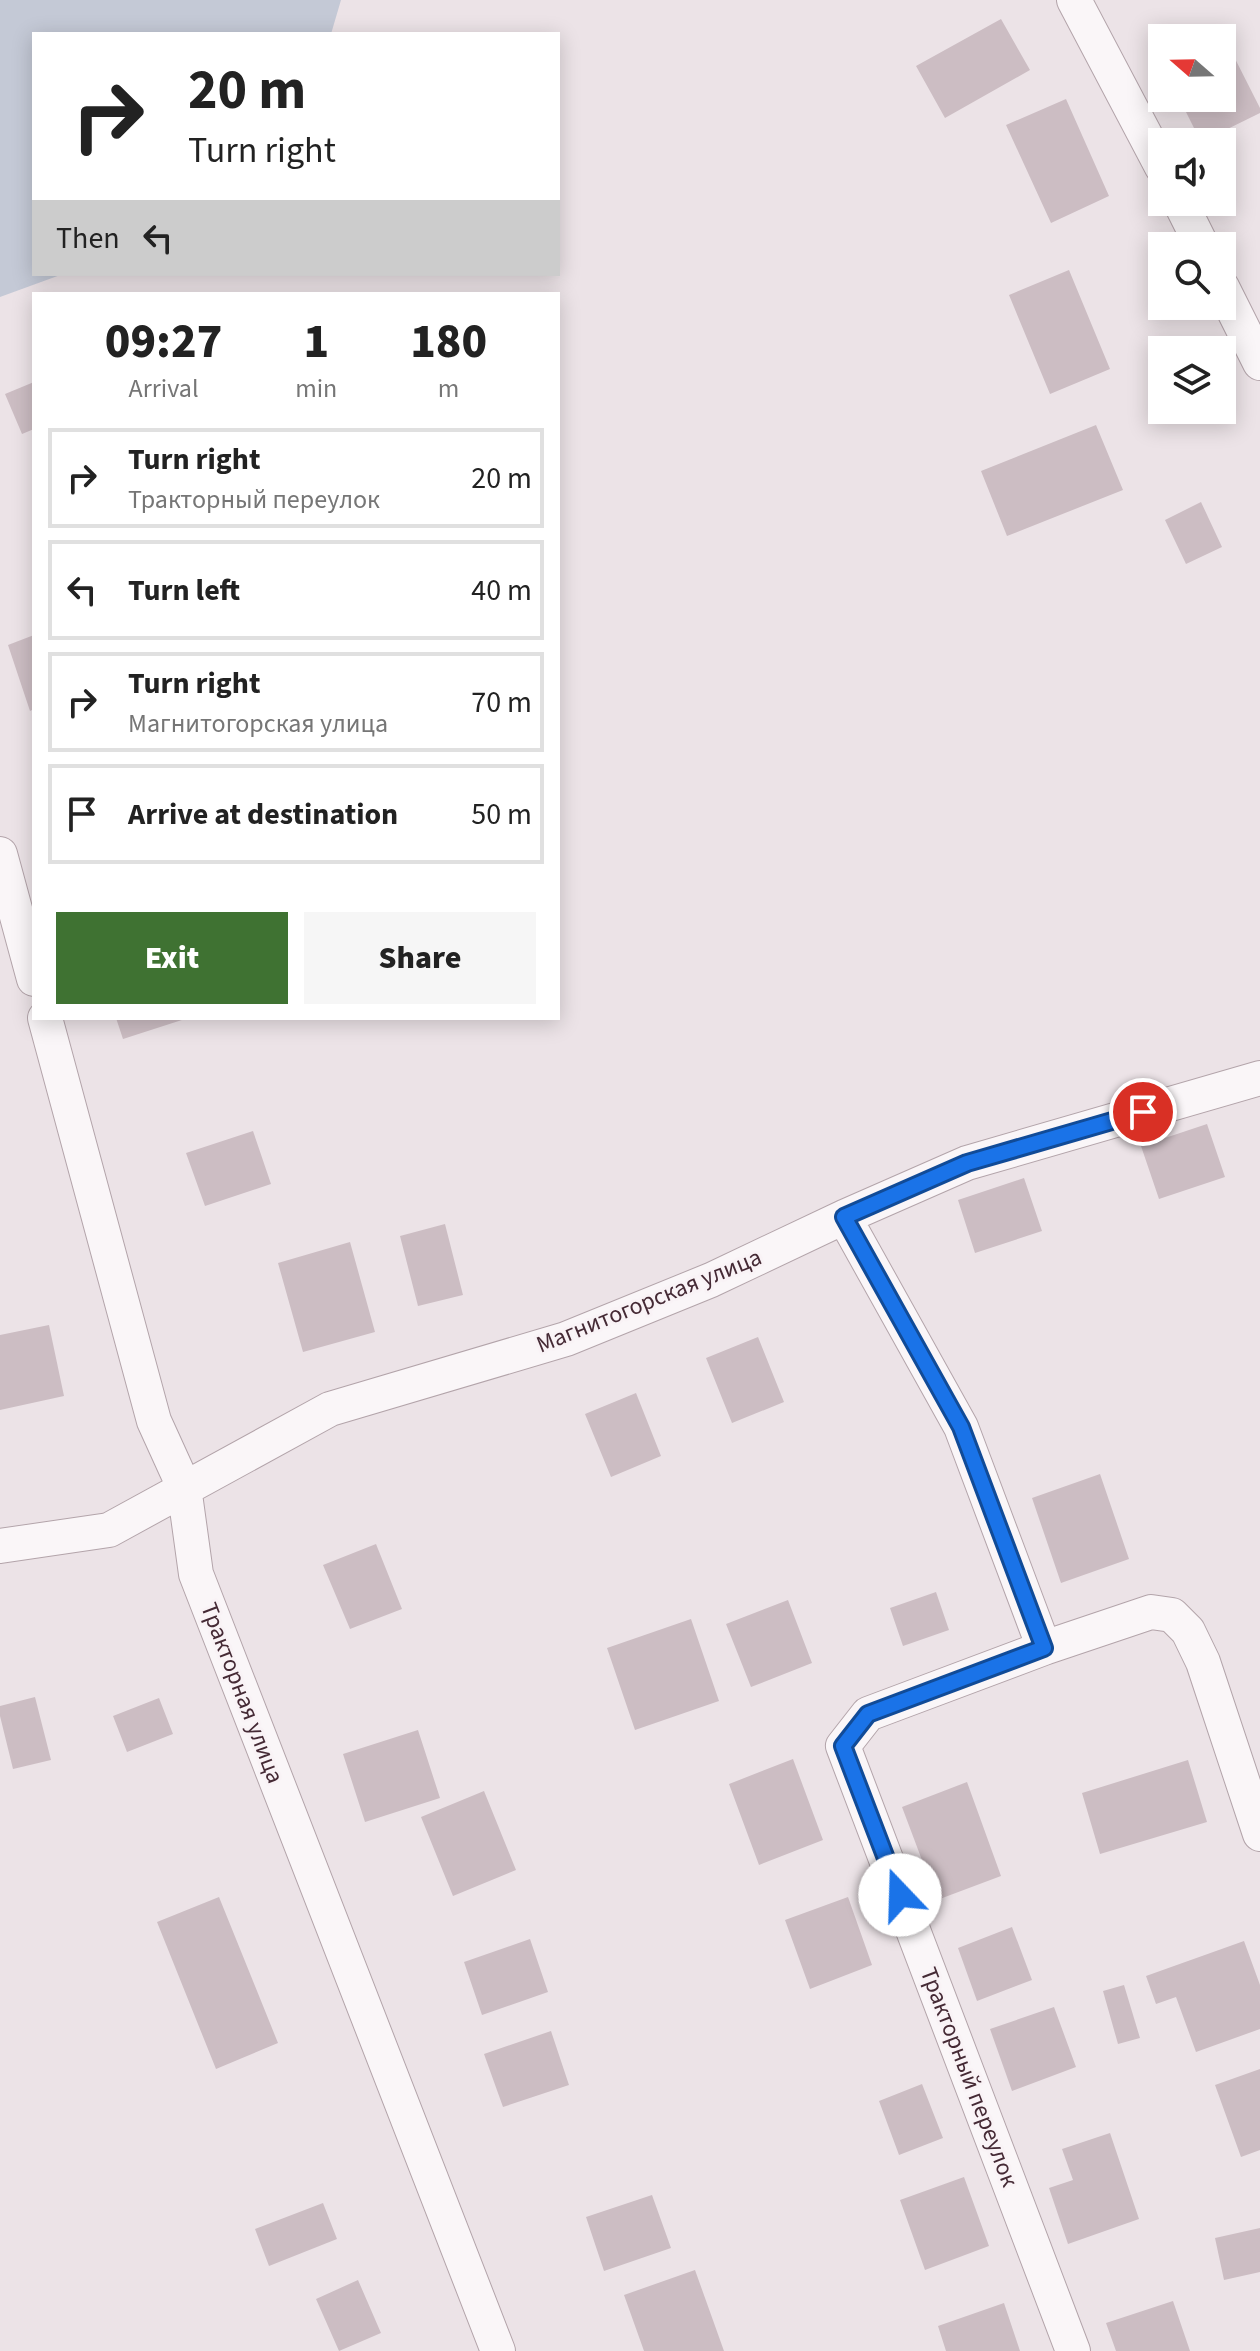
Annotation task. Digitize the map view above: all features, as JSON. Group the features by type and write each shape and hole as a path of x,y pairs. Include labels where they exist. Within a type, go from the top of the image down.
{"street":[{"path":"1074,0 1148,140"},
{"path":"1236,315 1260,363"},
{"path":"0,854 32,972"},
{"name":"Тракторная улица","path":"46,1020 154,1421 184,1487 196,1574 498,2351"},
{"name":"Магнитогорская улица","path":"0,1546 109,1530 330,1409 566,1339 711,1280 967,1163 1260,1078"},
{"path":"844,1217 961,1427 1044,1648 1151,1612 1172,1615 1188,1631 1203,1662 1260,1834"},
{"name":"Тракторный переулок","path":"1044,1648 868,1714 843,1746 1073,2351"}],"shaded area":[{"path":"0,0 341,0 332,32 32,32 32,276 58,276 0,297"}],"building":[{"path":"1001,19 1030,70 945,118 916,66"},
{"path":"1236,61 1260,113 1229,128 1194,128 1186,112 1236,112"},
{"path":"1066,99 1109,196 1051,223 1006,125"},
{"path":"1069,270 1110,369 1050,394 1009,295"},
{"path":"32,383 32,430 22,434 5,394"},
{"path":"1096,425 1123,490 1007,536 981,471"},
{"path":"1201,502 1222,547 1186,564 1165,520"},
{"path":"32,636 30,711 8,645"},
{"path":"117,1020 182,1020 123,1039"},
{"path":"1207,1124 1225,1177 1159,1199 1141,1146"},
{"path":"253,1131 271,1184 205,1206 186,1153"},
{"path":"1024,1178 1042,1231 975,1253 958,1200"},
{"path":"445,1224 463,1295 418,1306 400,1236"},
{"path":"350,1242 375,1332 303,1352 278,1263"},
{"path":"49,1325 64,1396 0,1410 0,1335"},
{"path":"758,1337 784,1402 732,1423 706,1358"},
{"path":"636,1393 661,1456 611,1477 585,1414"},
{"path":"1100,1474 1129,1559 1061,1583 1032,1498"},
{"path":"376,1544 402,1609 350,1629 323,1565"},
{"path":"936,1592 949,1630 903,1646 890,1608"},
{"path":"788,1600 812,1663 751,1687 726,1624"},
{"path":"691,1619 719,1701 635,1730 607,1648"},
{"path":"35,1697 51,1760 13,1769 0,1706"},
{"path":"159,1698 173,1734 127,1752 113,1716"},
{"path":"418,1730 440,1798 365,1822 343,1754"},
{"path":"793,1759 823,1840 759,1865 729,1784"},
{"path":"1188,1760 1207,1822 1100,1854 1082,1793"},
{"path":"967,1782 1001,1876 937,1900 902,1807"},
{"path":"484,1791 516,1870 453,1896 421,1817"},
{"path":"219,1897 278,2043 216,2069 157,1922"},
{"path":"848,1897 872,1965 810,1989 785,1920"},
{"path":"1012,1927 1032,1980 977,2001 958,1948"},
{"path":"530,1939 548,1992 482,2015 464,1962"},
{"path":"1244,1941 1260,1985 1260,2029 1196,2052 1176,1997 1156,2004 1146,1976"},
{"path":"1124,1985 1140,2038 1118,2044 1103,1991"},
{"path":"1054,2007 1076,2067 1012,2091 990,2029"},
{"path":"551,2031 569,2085 503,2107 484,2054"},
{"path":"1260,2069 1260,2150 1241,2157 1215,2085"},
{"path":"922,2084 943,2138 899,2155 879,2101"},
{"path":"1110,2133 1139,2219 1068,2244 1049,2188 1073,2180 1062,2149"},
{"path":"964,2177 989,2246 925,2270 900,2200"},
{"path":"652,2195 671,2248 604,2271 586,2217"},
{"path":"323,2203 337,2239 269,2266 255,2229"},
{"path":"1260,2228 1260,2272 1224,2280 1215,2238"},
{"path":"695,2270 724,2351 644,2351 624,2295"},
{"path":"358,2280 381,2333 339,2351 316,2299"},
{"path":"1173,2301 1190,2351 1116,2351 1106,2323"},
{"path":"1004,2303 1020,2351 946,2351 938,2326"}],"route":[{"path":"900,1895 843,1746 868,1714 1044,1648 961,1427 844,1217 967,1163 1143,1112"}]}
